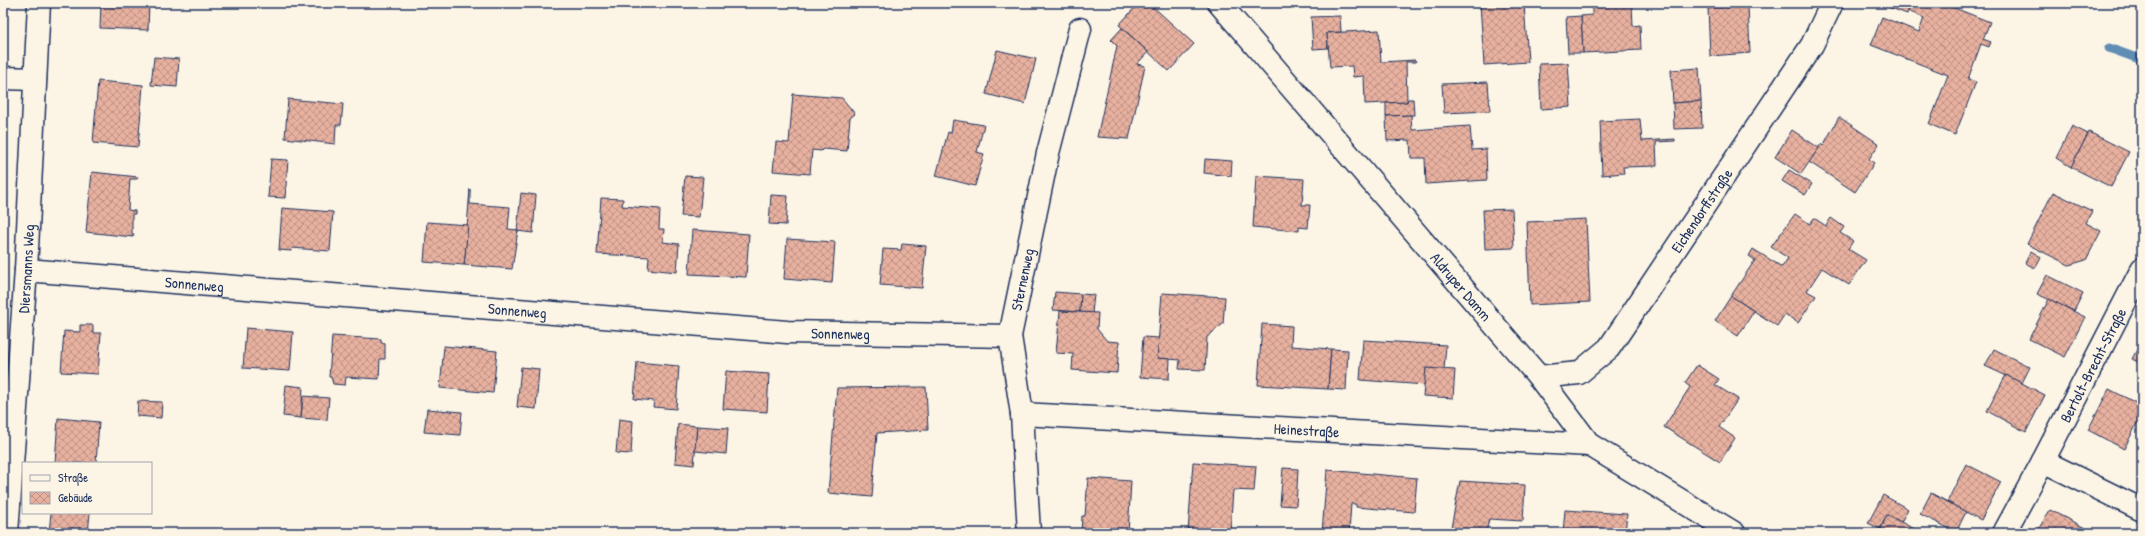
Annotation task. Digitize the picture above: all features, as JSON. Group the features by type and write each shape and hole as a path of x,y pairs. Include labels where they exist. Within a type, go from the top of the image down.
{"street":[{"name":"Diersmanns Weg","path":"7,533 12,342 26,270 39,3"},
{"name":"Aldruper Damm","path":"1219,3 1538,377 1590,444 1734,533"},
{"name":"Eichendorffstraße","path":"1538,377 1579,373 1609,348 1812,45 1832,3"},
{"name":"Sternenweg","path":"1029,533 1022,414 1010,336 1048,153 1080,29"},
{"path":"3,78 35,79"},
{"name":"Bertolt-Brecht-Straße","path":"2004,533 2043,461 2142,268"},
{"name":"Sonnenweg","path":"26,270 787,332 1010,336"},
{"name":"Heinestraße","path":"1022,414 1590,444"},
{"path":"2043,461 2142,510"}],"building":[{"path":"101,3 149,3 148,30 100,28"},
{"path":"1139,3 1149,3 1194,44 1169,71 1119,25"},
{"path":"1278,3 1327,3 1327,4 1278,6"},
{"path":"1480,3 1524,3 1528,62 1484,65"},
{"path":"1592,3 1632,3 1633,26 1640,25 1641,50 1583,53 1581,16 1592,15"},
{"path":"1883,3 1911,3 1907,14 1883,5"},
{"path":"1911,3 1942,3 1990,22 1983,39 1991,42 1989,47 1981,44 1968,79 1976,82 1955,135 1929,124 1948,75 1871,45 1882,17 1919,32 1924,18 1908,11"},
{"path":"1748,6 1750,53 1710,56 1708,8"},
{"path":"1340,16 1341,32 1327,33 1328,48 1313,49 1311,17"},
{"path":"1581,16 1583,53 1568,53 1566,17"},
{"path":"1122,28 1148,52 1137,64 1145,66 1129,139 1097,137 1117,46 1111,40"},
{"path":"1379,30 1381,62 1415,60 1416,62 1406,62 1407,102 1365,104 1364,76 1353,77 1352,66 1330,67 1327,33"},
{"path":"997,50 1036,59 1025,104 986,94"},
{"path":"154,57 179,59 177,87 151,85"},
{"path":"1568,63 1571,107 1541,109 1539,64"},
{"path":"1699,68 1701,101 1673,103 1671,70"},
{"path":"98,81 143,85 138,147 93,143"},
{"path":"1488,82 1490,111 1444,113 1442,84"},
{"path":"793,94 842,98 855,114 850,118 847,151 823,149 821,151 812,150 810,174 773,171 776,142 789,143"},
{"path":"288,99 343,104 341,125 336,125 335,144 285,138"},
{"path":"1408,99 1413,99 1414,115 1386,116 1386,103 1407,102"},
{"path":"1701,101 1702,128 1674,129 1673,103"},
{"path":"1411,115 1412,130 1470,126 1472,150 1486,149 1487,180 1426,184 1425,158 1411,158 1410,140 1387,141 1386,116"},
{"path":"1839,117 1879,144 1869,159 1874,163 1855,192 1809,162 1821,144 1823,146"},
{"path":"1640,119 1642,141 1675,139 1675,141 1656,142 1657,166 1623,167 1624,173 1602,175 1600,121"},
{"path":"953,120 984,125 977,152 984,154 975,186 936,176 948,132 951,133"},
{"path":"2072,126 2088,134 2071,167 2056,158"},
{"path":"1792,130 1819,148 1801,174 1775,157"},
{"path":"2089,132 2129,152 2111,187 2071,167"},
{"path":"271,159 288,160 285,198 268,197"},
{"path":"1205,159 1232,161 1231,176 1204,173"},
{"path":"1789,170 1812,184 1805,195 1782,181"},
{"path":"92,172 138,177 137,179 130,179 128,210 135,211 135,214 132,214 133,237 86,232"},
{"path":"685,176 703,177 699,217 681,216"},
{"path":"1256,176 1304,179 1302,205 1310,205 1308,228 1299,227 1299,231 1253,227"},
{"path":"470,189 470,204 510,207 508,229 518,230 512,269 464,265"},
{"path":"2053,192 2092,211 2086,223 2101,231 2086,260 2069,265 2027,244"},
{"path":"521,193 536,195 533,233 517,231"},
{"path":"771,195 788,196 786,225 769,224"},
{"path":"601,198 623,199 622,206 660,209 659,229 664,229 663,242 679,244 677,272 648,269 649,257 597,254"},
{"path":"282,208 333,212 330,251 292,248 291,251 279,250"},
{"path":"1512,209 1514,248 1485,249 1483,210"},
{"path":"1795,214 1810,224 1814,218 1826,226 1831,218 1844,227 1840,233 1853,241 1848,249 1866,260 1849,285 1822,268 1807,291 1816,296 1798,323 1785,314 1777,326 1731,296 1755,260 1749,256 1753,249 1782,267 1788,258 1771,247"},
{"path":"1586,219 1590,302 1530,305 1527,222"},
{"path":"427,222 468,225 464,265 424,262"},
{"path":"692,230 749,234 746,277 689,274"},
{"path":"787,239 835,242 832,283 784,279"},
{"path":"902,244 926,246 922,288 880,285 883,249 901,250"},
{"path":"2031,251 2041,257 2035,268 2025,263"},
{"path":"2047,275 2083,293 2074,311 2037,294"},
{"path":"1055,292 1081,294 1080,312 1053,310"},
{"path":"1162,293 1225,297 1223,324 1207,337 1205,370 1179,369 1180,360 1157,358"},
{"path":"1081,294 1094,295 1092,313 1080,312"},
{"path":"1731,296 1754,311 1738,336 1715,321"},
{"path":"2049,299 2085,317 2065,357 2029,339"},
{"path":"1060,311 1098,313 1097,329 1107,341 1119,342 1117,373 1072,370 1073,354 1056,353"},
{"path":"1262,324 1292,326 1291,346 1331,349 1328,389 1258,385"},
{"path":"80,325 93,325 93,333 101,333 98,374 61,372 64,331 80,332"},
{"path":"246,328 293,332 290,371 243,368"},
{"path":"332,336 381,339 381,343 385,343 385,359 380,359 379,379 346,377 345,385 333,384 331,377 329,377"},
{"path":"1143,337 1159,338 1157,358 1170,359 1169,379 1140,377"},
{"path":"1363,340 1446,345 1444,370 1426,368 1425,385 1360,380"},
{"path":"2142,340 2142,364 2132,359"},
{"path":"444,346 497,351 493,393 440,388"},
{"path":"1331,349 1348,350 1346,390 1328,389"},
{"path":"1994,349 2030,367 2022,383 1985,366"},
{"path":"637,362 679,366 676,409 653,407 654,401 634,399"},
{"path":"1697,365 1719,379 1715,385 1738,399 1719,427 1735,438 1720,462 1664,427 1690,387 1685,383"},
{"path":"521,367 539,369 536,409 517,407"},
{"path":"1426,368 1455,370 1453,398 1423,396"},
{"path":"726,371 769,374 767,412 723,409"},
{"path":"2006,375 2045,395 2026,432 1987,411"},
{"path":"286,385 303,387 301,418 283,416"},
{"path":"926,387 928,430 877,433 872,497 828,493 837,388"},
{"path":"2109,389 2142,406 2142,414 2124,449 2088,430"},
{"path":"303,396 329,398 327,420 301,418"},
{"path":"138,401 162,402 161,418 137,416"},
{"path":"427,409 462,412 460,435 424,432"},
{"path":"58,418 99,422 96,462 55,462"},
{"path":"619,419 633,421 631,454 616,453"},
{"path":"678,424 697,426 694,465 675,463"},
{"path":"697,426 728,428 726,454 695,451"},
{"path":"1193,462 1256,466 1254,491 1233,490 1230,533 1188,533"},
{"path":"1966,464 2001,482 1981,520 1947,502"},
{"path":"1283,468 1298,469 1296,506 1280,505"},
{"path":"1327,470 1417,478 1414,512 1356,507 1356,504 1351,504 1349,533 1322,533"},
{"path":"1088,478 1131,481 1128,533 1081,533 1082,516 1085,516"},
{"path":"1460,481 1525,485 1523,521 1489,519 1486,533 1450,533"},
{"path":"1931,493 1966,512 1956,532 1920,514"},
{"path":"1883,495 1908,509 1901,522 1887,515 1880,529 1868,523"},
{"path":"1565,510 1627,514 1625,533 1563,533"},
{"path":"2050,510 2087,529 2085,533 2036,533"},
{"path":"51,514 90,514 88,533 49,533"},
{"path":"1887,515 1901,522 1922,533 1879,533"},
{"path":"1428,529 1451,531 1450,533 1427,533"}],"waterway":[{"path":"2109,48 2142,60"}]}
